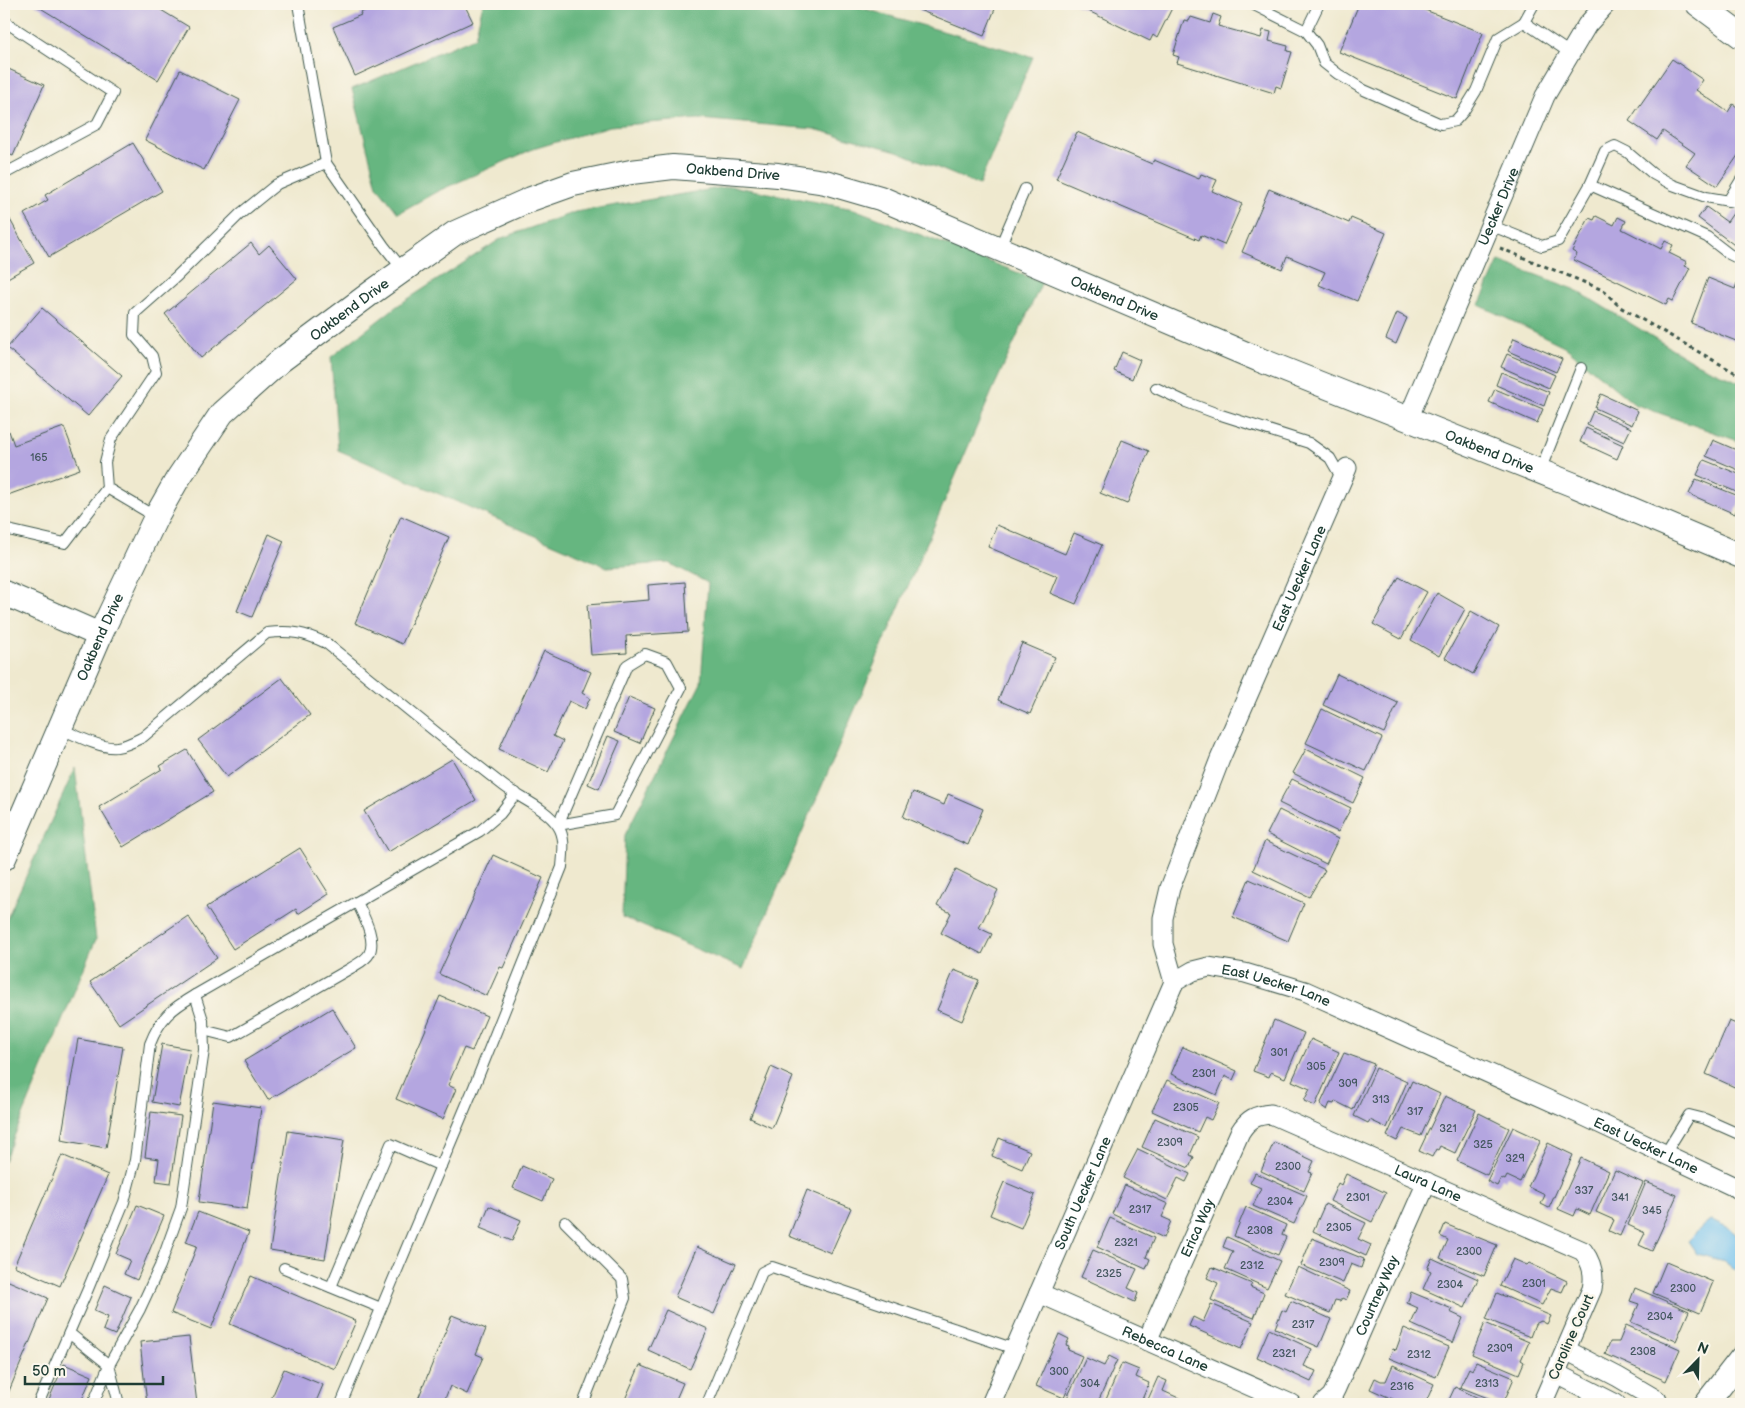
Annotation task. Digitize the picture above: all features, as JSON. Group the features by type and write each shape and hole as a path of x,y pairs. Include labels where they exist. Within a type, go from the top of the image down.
{"street":[{"name":"Uecker Drive","path":"1408,419 1545,96 1587,25 1606,4"},
{"path":"1698,4 1741,36"},
{"name":"Oakbend Drive","path":"4,858 100,635 156,517 177,480 222,413 280,361 455,233 531,199 573,184 631,172 673,167 778,175 825,182 880,198 1260,360 1540,471 1741,556"},
{"name":"East Uecker Lane","path":"1345,474 1220,759 1170,888 1163,918 1163,944 1174,982 1193,971 1209,967 1245,972 1305,991 1741,1190"},
{"path":"4,593 100,635"},
{"name":"South Uecker Lane","path":"991,1404 1174,982"},
{"name":"Laura Lane","path":"1252,1118 1261,1114 1271,1114 1280,1117 1583,1251 1593,1269"},
{"name":"Erica Way","path":"1148,1341 1240,1132 1245,1123 1252,1118"},
{"name":"Courtney Way","path":"1323,1404 1332,1396 1336,1388 1427,1182"},
{"name":"Caroline Court","path":"1542,1404 1592,1289 1593,1269"},
{"name":"Rebecca Lane","path":"1039,1293 1291,1404"},
{"path":"1566,1350 1626,1382 1656,1400 1658,1404"},
{"path":"1706,1404 1741,1359"},
{"path":"1555,1373 1616,1404"}],"lane":[{"path":"300,4 326,163 403,270"},
{"path":"1252,4 1306,31 1318,45 1324,63 1338,74 1364,90 1441,124 1455,121 1463,112 1476,91 1498,38 1524,22 1534,4"},
{"path":"1306,31 1319,4"},
{"path":"4,21 112,93 97,124 4,174"},
{"path":"1524,22 1570,53"},
{"path":"1487,234 1542,246 1558,240 1590,185 1606,151 1615,146 1627,152 1653,174 1673,185 1706,197 1741,203"},
{"path":"4,528 65,543 107,488 104,462 111,439 156,372 152,356 134,334 135,313 177,276 240,214 277,184 326,163"},
{"path":"1728,200 1741,180"},
{"path":"1590,185 1707,237 1729,254 1741,260"},
{"path":"999,249 1025,189"},
{"path":"1540,471 1582,368"},
{"path":"1156,388 1218,414 1309,443 1330,458 1345,474"},
{"path":"107,488 156,517"},
{"path":"59,728 106,746 116,748 130,743 144,737 268,633 287,631 310,635 326,643 498,781 544,812 558,826 563,835 562,867 441,1166 341,1404"},
{"path":"645,654 667,662 681,688 615,815 558,826 627,665 645,654"},
{"path":"38,1404 124,1202 135,1160 150,1044 156,1028 167,1014 195,995 480,831 500,814 516,793"},
{"path":"203,1030 231,1037 351,968 369,955 372,947 368,926 357,902"},
{"path":"93,1404 109,1365 140,1309 160,1266 181,1208 204,1050 203,1020 195,995"},
{"path":"1665,1154 1689,1115 1705,1119 1741,1135"},
{"path":"331,1287 391,1144 441,1166"},
{"path":"565,1222 622,1279 624,1298 583,1404"},
{"path":"707,1404 762,1272 772,1267 1015,1349"},
{"path":"284,1268 382,1308"},
{"path":"69,1333 109,1365 119,1404"}],"path":[{"path":"1487,234 1506,250 1603,290 1620,308 1741,376"}],"green space":[{"path":"483,4 848,4 1033,57 979,185 897,151 814,129 699,119 610,126 533,149 438,191 398,213 377,186 352,89 475,37"},
{"path":"731,186 854,209 1042,282 993,389 743,969 622,917 625,835 701,683 708,583 669,563 607,567 338,450 331,357 397,306 502,238 575,212"},
{"path":"1499,261 1574,289 1694,362 1741,383 1741,442 1634,404 1564,346 1479,305"},
{"path":"75,768 96,939 4,1161 4,925"}],"water":[{"path":"1712,1220 1729,1228 1741,1239 1741,1264 1736,1271 1724,1261 1697,1254 1688,1241 1702,1226"}],"building":[{"path":"34,4 151,4 189,27 158,80"},
{"path":"379,4 464,4 473,22 355,76 333,27 361,15 360,13"},
{"path":"922,4 997,4 984,36 919,10"},
{"path":"1074,4 1174,4 1157,38 1153,35 1150,41"},
{"path":"1359,4 1410,4 1483,33 1457,99 1339,52"},
{"path":"1213,14 1221,17 1218,26 1261,38 1263,30 1271,32 1269,41 1288,46 1287,51 1292,52 1281,88 1276,86 1274,93 1177,63 1179,57 1173,55 1184,20 1189,21 1191,17 1210,23"},
{"path":"1672,59 1703,80 1696,90 1728,112 1733,104 1741,110 1741,151 1717,186 1686,165 1695,153 1663,131 1657,140 1629,121"},
{"path":"4,67 44,85 13,156 4,152"},
{"path":"180,70 240,100 204,170 145,140"},
{"path":"1077,132 1152,164 1154,160 1199,179 1201,174 1217,180 1212,191 1242,204 1224,245 1201,235 1199,240 1056,179"},
{"path":"133,143 162,191 49,257 24,214 48,200 45,195"},
{"path":"1269,189 1349,223 1351,218 1386,233 1357,301 1319,285 1325,272 1287,256 1282,269 1242,252"},
{"path":"1706,207 1727,222 1736,209 1741,213 1741,250 1698,218"},
{"path":"8,216 34,263 4,280 4,219"},
{"path":"1596,216 1614,225 1618,217 1626,221 1622,229 1661,249 1665,241 1673,245 1669,253 1687,262 1685,266 1690,268 1673,301 1669,299 1666,305 1574,260 1577,254 1572,251 1589,218 1594,220"},
{"path":"251,243 259,254 269,245 297,279 201,358 165,314"},
{"path":"1708,278 1735,289 1737,283 1741,284 1741,343 1691,323"},
{"path":"42,308 122,376 88,416 7,348"},
{"path":"1397,313 1407,318 1396,344 1386,339"},
{"path":"1514,338 1562,359 1556,372 1508,351"},
{"path":"1122,352 1140,360 1132,379 1114,371"},
{"path":"1507,354 1555,375 1549,388 1501,367"},
{"path":"1501,372 1549,392 1544,406 1496,385"},
{"path":"1495,389 1543,409 1537,423 1489,402"},
{"path":"1601,394 1638,411 1632,425 1595,408"},
{"path":"1593,411 1631,428 1624,442 1587,425"},
{"path":"64,427 80,469 5,496 4,433 9,431 14,445"},
{"path":"1586,428 1623,445 1617,459 1580,442"},
{"path":"1122,440 1149,451 1127,504 1100,493"},
{"path":"1713,440 1741,452 1741,471 1706,456"},
{"path":"1704,460 1741,475 1741,494 1697,475"},
{"path":"1696,479 1741,497 1735,514 1689,494"},
{"path":"401,516 449,537 402,644 355,623"},
{"path":"997,525 1065,554 1074,533 1102,545 1076,604 1050,593 1057,576 988,547"},
{"path":"269,534 284,541 252,617 237,611"},
{"path":"1399,577 1427,592 1401,639 1373,624"},
{"path":"685,582 688,632 626,636 627,653 591,655 587,605 649,600 648,585"},
{"path":"1437,593 1465,609 1439,656 1411,640"},
{"path":"1471,611 1499,627 1473,674 1445,658"},
{"path":"1022,643 1055,657 1030,714 998,700"},
{"path":"544,651 591,672 582,693 590,698 585,709 569,701 553,736 563,741 548,772 499,749"},
{"path":"1337,674 1398,703 1384,733 1323,705"},
{"path":"282,678 310,715 227,777 198,740"},
{"path":"629,697 655,708 640,743 614,732"},
{"path":"1322,709 1382,738 1366,771 1306,743"},
{"path":"608,736 620,741 599,789 588,784"},
{"path":"1306,749 1365,778 1353,803 1293,773"},
{"path":"187,750 213,792 123,847 99,807 162,769 160,766"},
{"path":"452,759 476,800 388,852 364,811"},
{"path":"1292,779 1351,808 1338,832 1279,803"},
{"path":"913,792 944,805 948,794 983,809 968,845 903,817"},
{"path":"1279,810 1338,839 1326,864 1267,834"},
{"path":"1265,841 1325,870 1309,897 1253,870"},
{"path":"300,848 329,894 298,914 296,909 233,949 206,907"},
{"path":"493,855 543,878 503,968 500,967 487,996 439,974"},
{"path":"956,869 998,890 979,928 992,934 982,954 941,933 951,913 937,906"},
{"path":"1249,879 1304,903 1288,941 1233,917"},
{"path":"188,916 217,958 119,1024 90,982"},
{"path":"954,970 979,980 962,1021 937,1010"},
{"path":"440,996 487,1016 472,1051 464,1048 448,1085 456,1089 443,1119 396,1099"},
{"path":"332,1008 356,1048 268,1100 244,1061"},
{"path":"1274,1020 1304,1033 1285,1078 1271,1072 1269,1077 1253,1071"},
{"path":"1729,1021 1741,1026 1741,1090 1706,1074"},
{"path":"78,1039 123,1047 106,1148 61,1140"},
{"path":"1311,1039 1339,1052 1315,1106 1304,1101 1310,1089 1292,1081"},
{"path":"162,1044 190,1049 179,1107 152,1102"},
{"path":"1183,1047 1237,1071 1233,1080 1225,1076 1217,1095 1171,1074"},
{"path":"1344,1053 1374,1064 1353,1110 1335,1101 1334,1104 1330,1103 1327,1110 1320,1105"},
{"path":"771,1067 793,1077 772,1128 750,1118"},
{"path":"1376,1068 1407,1082 1387,1128 1370,1120 1368,1123 1354,1116"},
{"path":"1167,1080 1219,1103 1211,1120 1205,1117 1198,1132 1152,1111"},
{"path":"1412,1081 1440,1094 1421,1136 1403,1129 1397,1141 1387,1136"},
{"path":"1445,1096 1476,1110 1455,1153 1440,1146 1432,1157 1419,1151"},
{"path":"213,1101 261,1108 247,1209 199,1202"},
{"path":"151,1112 181,1116 171,1183 156,1181 159,1159 145,1157"},
{"path":"1479,1113 1509,1128 1487,1175 1457,1161"},
{"path":"1155,1118 1198,1137 1190,1155 1194,1157 1189,1168 1142,1147"},
{"path":"1513,1127 1541,1140 1520,1182 1507,1176 1505,1180 1501,1178 1497,1186 1487,1181"},
{"path":"288,1131 344,1140 325,1259 270,1250"},
{"path":"999,1138 1030,1151 1022,1169 992,1156"},
{"path":"1274,1142 1314,1161 1309,1172 1312,1173 1304,1191 1261,1171"},
{"path":"1548,1143 1573,1155 1549,1208 1541,1204 1545,1195 1528,1187"},
{"path":"1138,1149 1190,1174 1186,1182 1178,1178 1167,1200 1123,1178"},
{"path":"62,1155 108,1175 60,1286 14,1266"},
{"path":"1581,1158 1609,1171 1590,1215 1577,1209 1574,1216 1558,1209"},
{"path":"522,1166 552,1179 543,1201 513,1188"},
{"path":"1615,1170 1643,1183 1620,1236 1609,1231 1614,1220 1596,1212"},
{"path":"1255,1173 1307,1196 1294,1224 1253,1206 1261,1188 1250,1183"},
{"path":"1346,1174 1386,1193 1372,1222 1330,1201 1338,1183 1341,1185"},
{"path":"1004,1182 1035,1195 1021,1228 990,1215"},
{"path":"1646,1182 1677,1195 1652,1251 1639,1245 1645,1233 1628,1225"},
{"path":"1125,1185 1168,1204 1162,1217 1171,1221 1164,1238 1112,1214"},
{"path":"807,1190 851,1208 831,1253 789,1236"},
{"path":"1325,1204 1366,1223 1358,1239 1371,1245 1366,1256 1313,1231"},
{"path":"137,1205 164,1216 137,1280 124,1274 130,1260 116,1254"},
{"path":"489,1206 521,1220 512,1241 480,1228"},
{"path":"1246,1207 1286,1225 1282,1235 1286,1237 1278,1255 1234,1236"},
{"path":"198,1212 249,1232 211,1329 171,1313 197,1246 186,1242"},
{"path":"1110,1218 1154,1238 1146,1257 1150,1259 1146,1269 1097,1247"},
{"path":"1445,1224 1497,1245 1484,1276 1440,1258 1448,1240 1440,1236"},
{"path":"1227,1237 1280,1261 1267,1288 1225,1269 1233,1251 1223,1247"},
{"path":"1312,1238 1364,1259 1361,1268 1351,1264 1343,1283 1301,1265"},
{"path":"697,1247 736,1264 714,1314 675,1297"},
{"path":"1093,1250 1137,1269 1128,1288 1138,1293 1135,1302 1081,1277"},
{"path":"1432,1258 1478,1279 1465,1308 1423,1289 1431,1271 1427,1269"},
{"path":"1513,1259 1527,1265 1529,1263 1567,1281 1562,1292 1551,1288 1542,1305 1500,1286"},
{"path":"1666,1262 1713,1282 1700,1313 1653,1293"},
{"path":"1212,1267 1252,1284 1250,1287 1264,1293 1254,1318 1211,1300 1218,1283 1207,1278"},
{"path":"1298,1267 1350,1291 1346,1300 1342,1298 1340,1301 1335,1300 1330,1313 1285,1294"},
{"path":"251,1276 356,1321 335,1369 230,1324"},
{"path":"4,1279 48,1298 4,1403"},
{"path":"105,1285 131,1297 115,1335 103,1330 108,1317 94,1311"},
{"path":"1635,1288 1689,1311 1676,1341 1631,1322 1639,1304 1630,1301"},
{"path":"1411,1292 1452,1309 1450,1312 1463,1318 1453,1343 1411,1324 1418,1308 1407,1303"},
{"path":"1497,1293 1551,1316 1547,1324 1541,1321 1535,1324 1530,1337 1486,1319"},
{"path":"1291,1301 1331,1319 1319,1347 1275,1328 1282,1310 1286,1312"},
{"path":"1211,1304 1253,1322 1241,1349 1189,1326 1193,1317 1203,1322"},
{"path":"666,1310 708,1329 690,1369 648,1350"},
{"path":"452,1315 486,1329 476,1354 483,1357 467,1394 450,1386 443,1404 416,1404"},
{"path":"1485,1323 1529,1342 1521,1360 1524,1362 1519,1374 1472,1354"},
{"path":"1626,1325 1680,1349 1666,1381 1605,1354 1610,1342 1619,1342"},
{"path":"1404,1328 1449,1347 1436,1377 1389,1358 1393,1349 1396,1350"},
{"path":"1269,1329 1312,1349 1304,1366 1316,1371 1311,1382 1257,1357"},
{"path":"1059,1334 1069,1339 1066,1345 1069,1346 1068,1350 1082,1356 1064,1398 1036,1386"},
{"path":"189,1337 197,1404 147,1404 140,1342"},
{"path":"1109,1356 1117,1360 1097,1404 1075,1404 1066,1400 1086,1358 1104,1366"},
{"path":"1476,1362 1514,1378 1503,1404 1460,1387 1469,1368 1472,1370"},
{"path":"1122,1363 1139,1370 1136,1377 1149,1383 1140,1404 1104,1404"},
{"path":"64,1364 92,1376 80,1404 47,1404"},
{"path":"640,1365 683,1383 674,1404 623,1404"},
{"path":"1393,1365 1434,1384 1425,1404 1404,1404 1370,1389 1375,1378 1386,1381"},
{"path":"284,1369 323,1385 315,1404 269,1404"},
{"path":"1158,1377 1167,1381 1163,1391 1181,1399 1179,1404 1146,1404"},
{"path":"1455,1387 1491,1404 1447,1404"}]}
